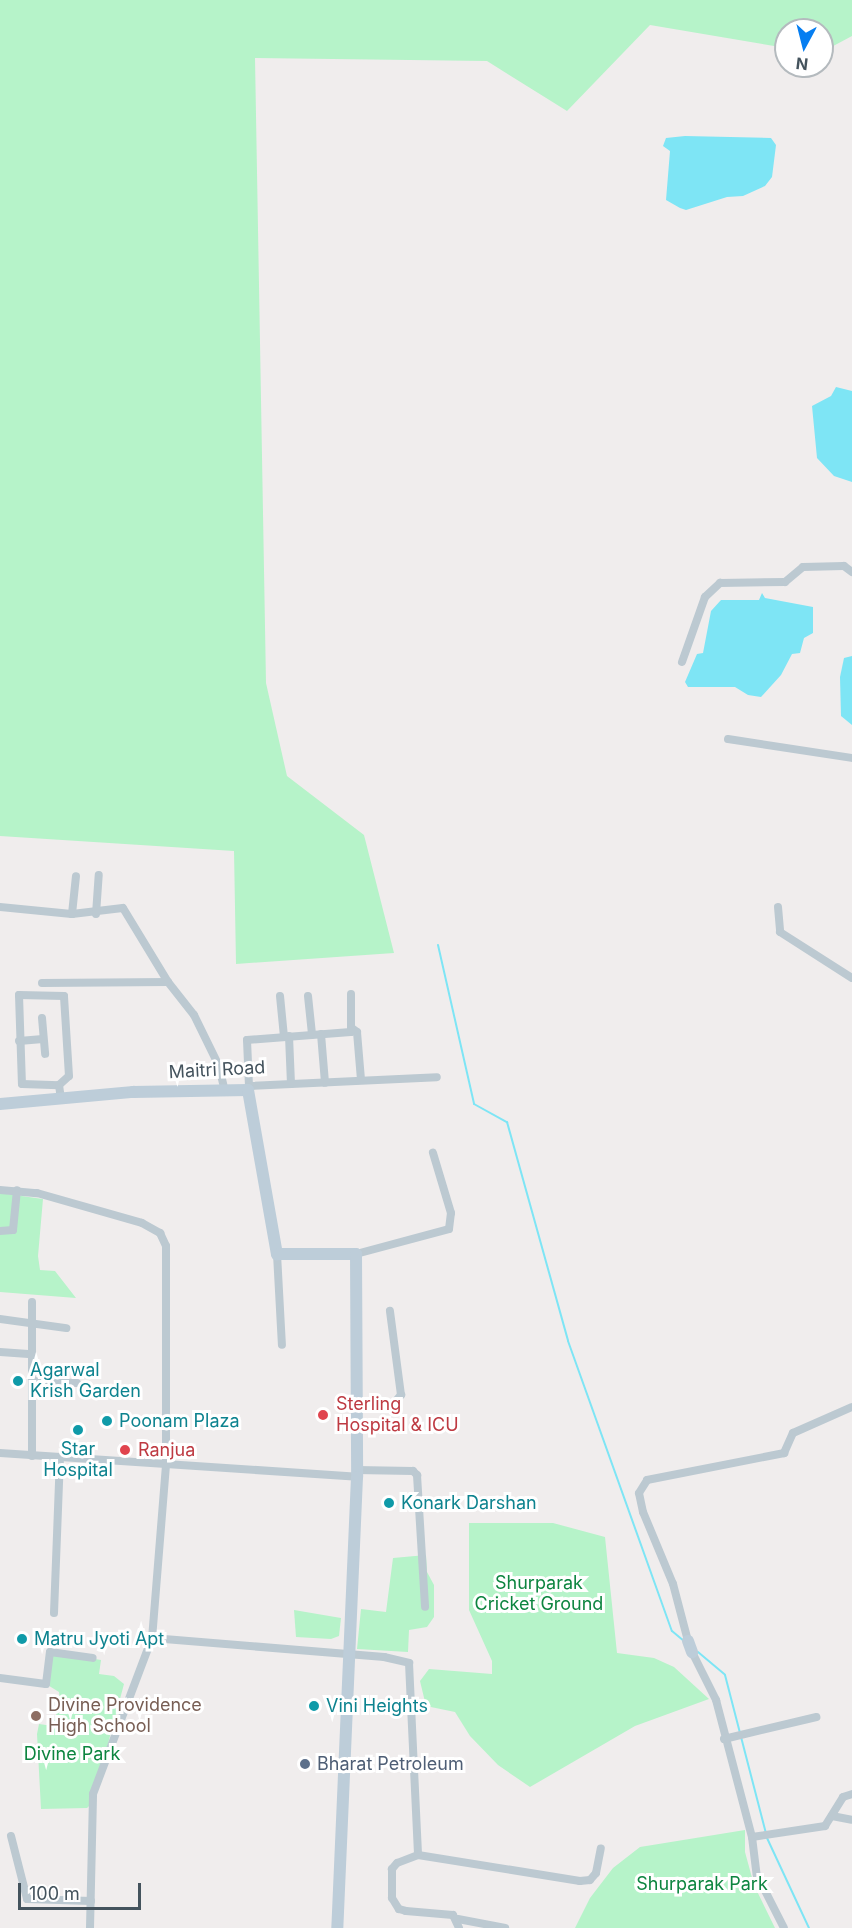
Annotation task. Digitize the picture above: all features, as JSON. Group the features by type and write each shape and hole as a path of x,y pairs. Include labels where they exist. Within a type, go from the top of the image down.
{"street":[{"path":"682,662 705,597 720,583 785,582 802,567 844,566 852,572"},
{"path":"728,739 852,758"},
{"path":"96,914 99,875"},
{"path":"72,914 76,876"},
{"path":"0,907 72,914 96,914 123,908 168,982 194,1015 219,1066 225,1090"},
{"path":"778,907 780,932 852,978"},
{"path":"42,983 168,982"},
{"path":"351,994 353,1029 357,1032 361,1080"},
{"path":"19,995 64,996 69,1076 59,1084 22,1083 19,995"},
{"path":"280,996 291,1084"},
{"path":"308,996 326,1083"},
{"path":"42,1018 45,1054"},
{"path":"282,1345 277,1254 249,1088 247,1040 353,1029"},
{"path":"19,1041 44,1039"},
{"name":"Maitri Road","path":"0,1104 291,1084 437,1077"},
{"path":"59,1084 61,1099"},
{"path":"277,1254 356,1254 449,1229 451,1213 433,1153"},
{"path":"0,1190 17,1190 142,1223 160,1233 166,1246 166,1465 152,1638 93,1794 90,1928"},
{"path":"0,1231 13,1230 17,1190"},
{"path":"337,1928 357,1473 356,1254"},
{"path":"32,1302 32,1456"},
{"path":"356,1407 394,1402 401,1395 390,1311"},
{"path":"0,1318 66,1328"},
{"path":"0,1352 32,1354"},
{"path":"32,1381 77,1383"},
{"path":"784,1928 757,1875 753,1836 724,1739 716,1700 690,1646 673,1584 643,1512 639,1493 647,1480 784,1453 793,1433 852,1407"},
{"path":"0,1454 166,1465 357,1473 413,1471 417,1475 425,1607"},
{"path":"54,1613 60,1457"},
{"path":"152,1638 349,1656 399,1658 409,1663 418,1855"},
{"path":"0,1678 46,1684 50,1652 93,1658"},
{"path":"724,1739 816,1717"},
{"path":"753,1836 825,1826 843,1797 852,1794"},
{"path":"832,1816 852,1820"},
{"path":"11,1836 27,1899 91,1901"},
{"path":"505,1928 459,1923 406,1911 394,1904 392,1869 397,1863 418,1855 580,1881 590,1880 596,1873 601,1848"}],"green space":[{"path":"0,0 852,0 852,36 834,46 834,18 774,18 774,46 650,25 567,111 487,61 255,58 266,683 287,776 364,835 394,953 236,964 234,851 0,836"},
{"path":"0,1193 43,1199 38,1256 40,1270 55,1271 76,1298 0,1292"},
{"name":"Shurparak Cricket Ground","path":"469,1523 553,1523 605,1537 617,1653 654,1658 674,1667 709,1699 635,1726 530,1787 498,1765 470,1736 455,1712 426,1706 420,1681 429,1669 492,1674 492,1661 469,1610"},
{"path":"426,1555 427,1572 434,1585 434,1617 427,1627 409,1630 408,1652 357,1649 361,1609 386,1612 393,1558"},
{"path":"294,1610 341,1618 339,1636 331,1639 296,1637"},
{"name":"Divine Park","path":"50,1652 101,1660 99,1674 114,1676 124,1684 92,1803 87,1808 41,1809 37,1734 39,1724 53,1726 60,1701 59,1692 46,1684"},
{"name":"Shurparak Park","path":"745,1830 745,1852 754,1885 775,1928 575,1928 590,1898 613,1868 640,1847"}],"water":[{"path":"685,136 771,138 776,145 772,177 765,186 743,196 727,197 686,210 680,208 666,200 670,151 663,146 666,138"},
{"path":"836,387 852,391 852,482 834,476 817,458 812,406 831,396"},
{"path":"762,593 765,598 813,607 813,633 804,638 800,653 792,654 781,675 761,697 748,695 735,687 688,687 685,682 697,654 703,653 711,611 721,600 759,600"},
{"path":"852,656 852,725 841,716 840,677 844,658"}],"waterway":[{"path":"438,945 474,1104 507,1122 568,1341 672,1631 684,1641"},
{"path":"698,1652 725,1675 766,1833"},
{"path":"767,1838 809,1928"}],"place":[{"name":"Agarwal Krish Garden","path":"18,1381"},
{"name":"Sterling Hospital & ICU","path":"323,1415"},
{"name":"Poonam Plaza","path":"107,1421"},
{"name":"Star Hospital","path":"78,1430"},
{"name":"Ranjua","path":"125,1450"},
{"name":"Konark Darshan","path":"389,1503"},
{"name":"Matru Jyoti Apt","path":"22,1639"},
{"name":"Vini Heights","path":"314,1706"},
{"name":"Divine Providence High School","path":"36,1716"},
{"name":"Bharat Petroleum","path":"305,1764"}]}
